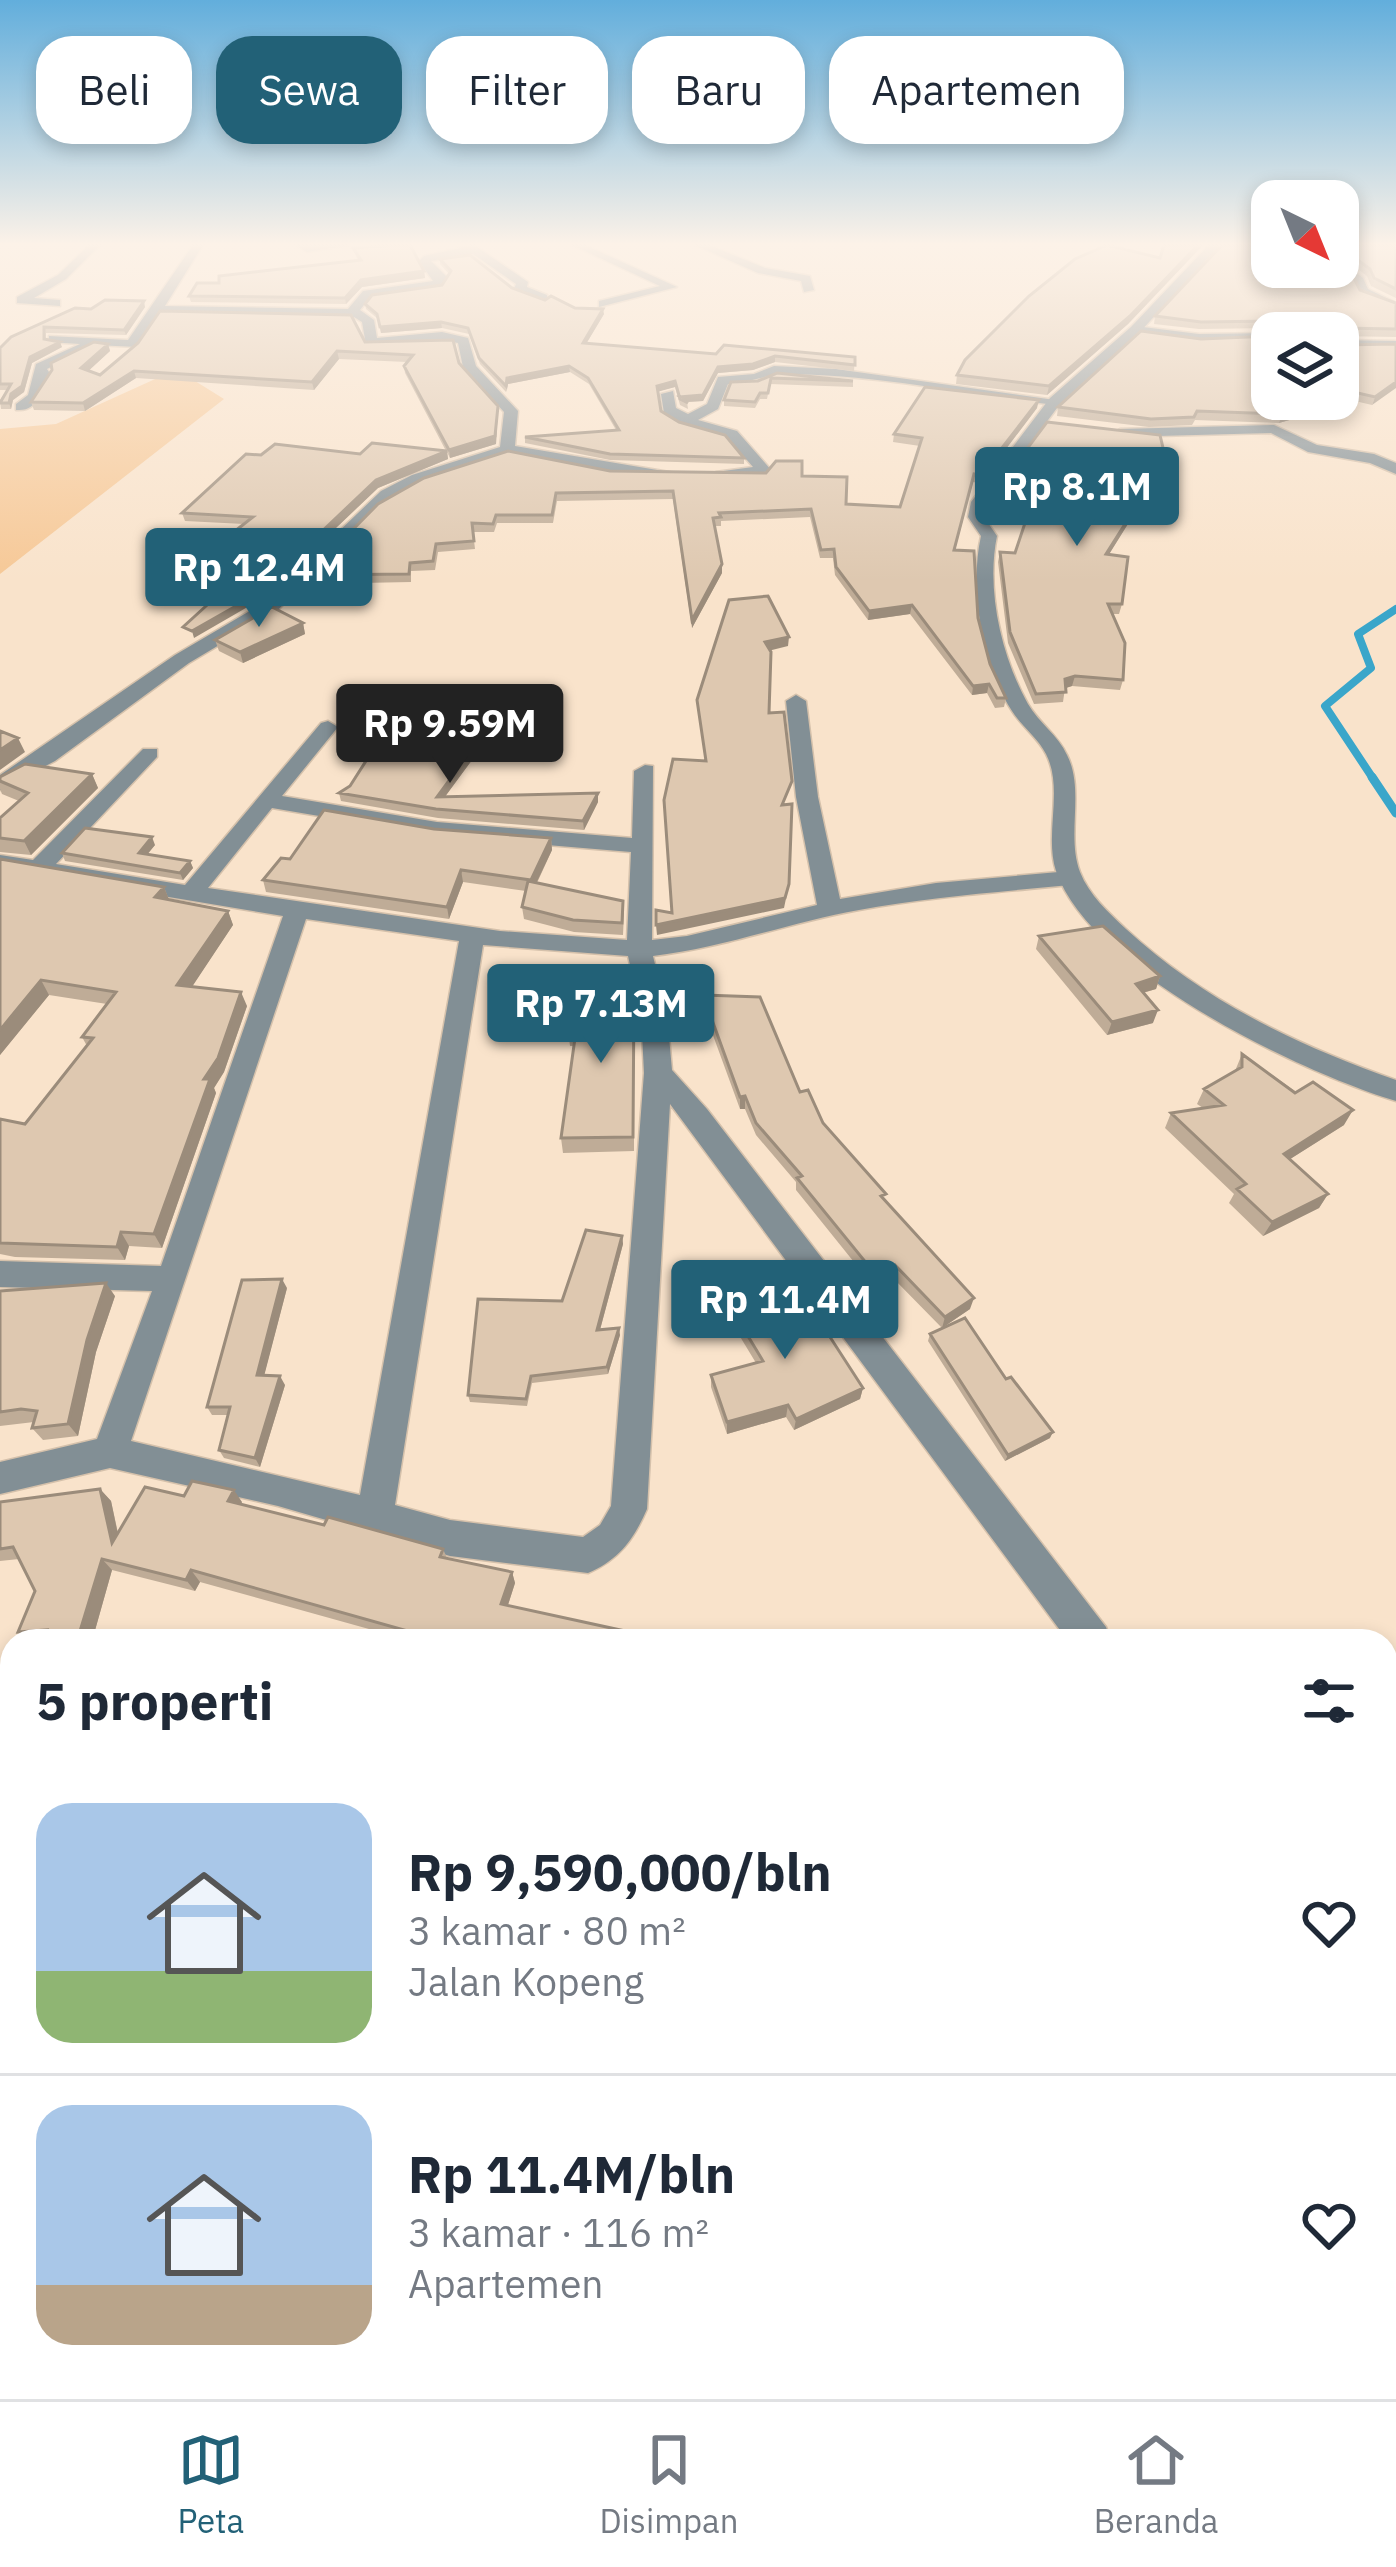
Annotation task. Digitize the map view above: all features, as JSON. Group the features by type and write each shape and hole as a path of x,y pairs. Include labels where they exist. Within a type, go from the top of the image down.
{"street":[{"path":"22,407 44,375 39,373 41,367 71,357"},
{"path":"110,364 118,357"},
{"path":"469,357 470,367 511,411 507,449"},
{"path":"1104,357 1055,400 1048,424 976,510 988,536 982,575 1013,694 1060,758 1064,779 1060,844 1070,878 1131,950 1208,1008 1292,1051 1396,1091"},
{"path":"686,418 713,406 726,378 758,378 774,370 1055,400"},
{"path":"668,394 669,410 689,423 740,440 764,471 752,476 706,475"},
{"path":"1104,431 1149,436 1274,429 1313,448 1374,459 1396,470"},
{"path":"0,784 51,758 140,688 269,608 298,584 344,527 389,492 449,465 507,449 573,464 683,475"},
{"path":"796,701 807,797 830,910"},
{"path":"193,891 328,727"},
{"path":"41,866 150,753"},
{"path":"0,1478 110,1452 278,1489 450,1538 588,1556 613,1538 629,1509 658,1072 654,1014 639,949 645,771"},
{"path":"267,800 437,829 643,847"},
{"path":"0,862 472,936 639,949 687,944 936,890 1070,878"},
{"path":"110,1452 297,910"},
{"path":"374,1520 472,936"},
{"path":"658,1072 697,1116 1083,1629"},
{"path":"0,1274 172,1279"}],"shaded area":[{"path":"164,375 195,381 224,399 0,574 0,429 56,424"}],"building":[{"path":"0,357 30,357 22,386 11,394 9,403 0,403 11,384 0,384"},
{"path":"63,357 93,357 81,368 100,375 121,357 332,357 312,382 134,371 83,403 31,402 52,370 51,363"},
{"path":"411,357 457,357 498,406 495,436 449,450 404,366"},
{"path":"479,357 772,357 718,367 703,395 680,397 688,403 680,399 675,381 657,386 661,411 679,422 725,435 744,458 610,454 525,437 619,430 588,378 569,366 507,378 506,386"},
{"path":"783,357 854,357 855,365"},
{"path":"1083,357 1049,386 957,375 965,360"},
{"path":"1113,357 1251,357 1251,413 1197,411 1194,417 1151,419 1058,407"},
{"path":"1359,357 1396,357 1396,382 1375,397 1359,393"},
{"path":"777,373 853,381 771,378 768,393 760,393 755,402 724,400 731,382 758,381"},
{"path":"925,387 1039,400 981,475 974,474 954,550 974,551 978,618 990,664 1006,698 997,698 989,684 973,686 912,605 869,611 836,567 834,549 821,550 811,509 719,513 721,517 713,518 722,564 692,620 673,491 556,493 552,515 496,515 493,524 472,523 474,541 436,544 433,561 410,563 409,574 308,575 378,504 424,478 508,451 610,471 766,473 776,461 802,461 802,476 847,477 846,504 900,507 922,438 894,434"},
{"path":"1047,422 1160,435 1175,499 1144,494 1106,554 1128,557 1122,604 1108,604 1125,643 1123,680 1075,676 1065,679 1066,692 1036,694 1010,632 1000,552 1015,553 1039,481 1006,477"},
{"path":"372,443 447,451 376,480 276,575 210,566 252,533 235,531 253,517 182,513 246,454 261,455 275,444 360,454"},
{"path":"228,586 250,598 192,631 183,627"},
{"path":"768,596 789,637 765,642 771,652 769,713 784,712 792,781 782,805 792,804 785,898 656,925 656,910 672,913 664,800 673,759 706,761 697,700 729,600"},
{"path":"272,607 303,623 240,652 215,640"},
{"path":"0,731 18,738 0,750"},
{"path":"380,739 424,752 430,745 470,752 437,797 598,793 583,821 436,809 339,793 350,786"},
{"path":"25,764 92,774 24,841 0,838 0,818 28,793 0,777"},
{"path":"324,810 434,829 551,838 531,880 461,870 447,907 263,880 281,858 290,859"},
{"path":"85,828 152,837 139,853 190,861 180,873 62,853"},
{"path":"0,859 164,887 155,897 228,911 177,985 241,992 218,1058 204,1079 210,1079 154,1234 121,1232 117,1247 0,1243 0,1119 25,1124 93,1038 82,1037 116,992 41,980 0,1030"},
{"path":"528,881 623,901 622,923 573,920 522,907"},
{"path":"1103,926 1160,976 1136,984 1158,1010 1112,1022 1039,936"},
{"path":"577,988 634,990 633,1137 561,1138 576,1031 568,1031"},
{"path":"703,995 760,997 800,1092 808,1090 823,1123 886,1194 881,1196 974,1298 945,1317 895,1265 876,1275 756,1123 745,1096 740,1097"},
{"path":"1242,1054 1295,1093 1313,1082 1353,1110 1284,1154 1328,1194 1272,1222 1237,1189 1246,1184 1171,1113 1224,1105 1204,1089 1242,1067"},
{"path":"586,1230 622,1236 597,1330 619,1328 607,1367 531,1376 526,1399 468,1395 478,1299 562,1301"},
{"path":"282,1279 257,1375 280,1376 255,1458 219,1450 230,1407 207,1407 242,1280"},
{"path":"106,1283 68,1424 32,1428 37,1411 0,1412 0,1291"},
{"path":"797,1286 863,1388 796,1419 788,1405 727,1422 711,1375 763,1361 734,1313"},
{"path":"965,1318 1006,1379 1011,1377 1053,1432 1008,1455 930,1334"},
{"path":"192,1481 234,1490 228,1501 324,1525 328,1517 443,1549 440,1557 512,1572 501,1604 616,1629 400,1629 191,1570 186,1580 102,1559 81,1629 19,1629 35,1591 13,1547 0,1549 0,1502 100,1489 112,1543 145,1487 184,1496"}],"waterway":[{"path":"1374,780 1325,706 1371,668 1358,634 1396,609"},
{"path":"1374,780 1396,813"}]}
